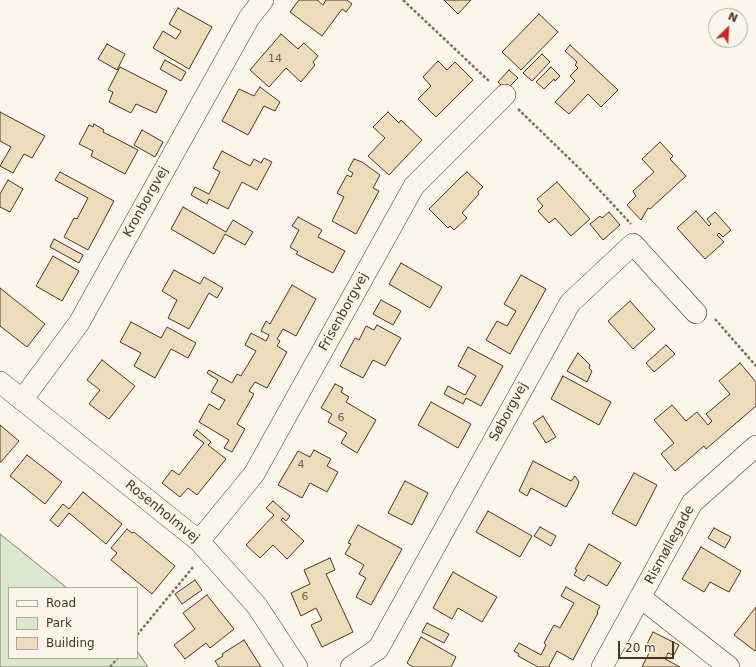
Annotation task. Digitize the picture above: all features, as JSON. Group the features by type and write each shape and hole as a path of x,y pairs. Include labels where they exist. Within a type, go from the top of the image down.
{"street":[{"name":"Kronborgvej","path":"22,400 79,323 249,18 263,0"},
{"name":"Frisenborgvej","path":"204,546 254,474 414,186 505,95"},
{"path":"633,244 696,313"},
{"name":"Søborgvej","path":"351,667 378,650 570,303 633,244"},
{"name":"Rosenholmvej","path":"0,382 204,546 257,606 297,667"},
{"name":"Rismøllegade","path":"602,667 692,503 756,446"},
{"name":"Rismøllegade","path":"640,597 729,667"}],"path":[{"path":"403,0 505,95 579,168 635,229 633,244"},
{"path":"696,313 714,318 756,366"},
{"path":"138,634 196,563 204,546"},
{"path":"110,667 117,659"}],"green space":[{"path":"0,534 66,587 8,587 8,659 138,659 138,652 148,667 0,667"}],"building":[{"path":"299,0 317,0 323,5 326,0 347,0 352,4 346,12 342,9 322,36 290,12"},
{"path":"444,0 471,0 458,14"},
{"path":"178,8 212,27 189,69 153,48 163,31 176,39 181,31 169,24"},
{"path":"539,14 558,32 521,70 502,52"},
{"path":"281,34 298,49 304,43 318,56 313,62 315,65 301,82 286,68 269,87 250,70"},
{"path":"107,44 125,54 117,70 98,59"},
{"path":"570,45 618,90 601,107 588,94 569,114 555,102 575,81 570,76 578,68 575,65 577,62 565,51"},
{"path":"542,54 550,62 532,81 523,73"},
{"path":"165,60 186,72 181,81 160,69"},
{"path":"438,61 447,70 455,62 473,80 436,117 418,99 431,86 423,77"},
{"path":"120,67 167,91 156,113 136,104 131,113 109,102 113,92 108,90"},
{"path":"551,67 560,76 555,81 554,79 544,89 536,82"},
{"path":"509,70 518,78 506,90 498,82"},
{"path":"260,87 280,102 275,111 264,106 248,135 222,121 239,89 254,96"},
{"path":"0,112 45,136 32,158 24,154 13,173 0,166 11,147 0,141"},
{"path":"388,112 399,123 401,120 422,140 389,175 368,156 385,138 373,127"},
{"path":"94,124 104,130 103,132 138,150 125,174 91,156 93,151 79,144 89,125 93,127"},
{"path":"142,130 163,142 155,157 134,145"},
{"path":"660,142 673,156 670,159 686,176 650,209 648,208 641,220 627,205 636,196 633,191 654,172 642,159"},
{"path":"222,151 250,166 254,159 261,163 264,158 272,162 257,190 242,182 228,209 209,199 207,204 191,195 195,187 209,194 220,172 213,168"},
{"path":"354,159 362,162 380,175 373,188 379,191 356,234 332,221 344,197 337,193 347,175 351,177 353,173 348,170"},
{"path":"60,172 114,201 88,250 64,237 74,218 77,219 88,198 55,180"},
{"path":"467,172 483,187 478,192 479,194 462,213 467,218 454,230 450,226 448,228 429,209"},
{"path":"8,180 23,189 10,212 0,207 0,194"},
{"path":"557,182 590,219 571,236 555,218 549,223 538,211 543,206 537,199"},
{"path":"183,207 226,232 233,220 253,232 245,245 225,234 214,254 171,229"},
{"path":"696,211 709,226 711,224 707,219 715,212 731,230 723,237 719,233 717,235 724,242 705,259 677,228"},
{"path":"609,212 620,225 603,240 590,224 600,216 602,218"},
{"path":"298,217 322,230 318,237 345,251 333,273 296,254 298,252 290,247 299,230 292,226"},
{"path":"54,239 83,255 79,263 50,247"},
{"path":"53,256 79,271 62,301 36,286"},
{"path":"401,263 442,287 430,308 389,284"},
{"path":"174,270 200,284 204,277 223,288 217,298 209,293 189,329 168,318 177,300 162,291"},
{"path":"521,275 546,289 510,354 486,340 497,321 507,326 516,311 504,304"},
{"path":"292,285 316,299 296,336 283,329 277,339 280,341 277,346 287,352 267,388 255,382 249,391 254,394 237,424 245,429 232,452 224,448 229,440 199,422 209,404 219,410 225,400 211,392 218,380 207,373 209,370 232,383 237,374 241,376 256,351 245,345 251,333 266,341 269,335 261,331 266,321 270,324"},
{"path":"0,288 45,324 27,347 0,326"},
{"path":"381,300 401,311 393,325 373,314"},
{"path":"630,301 655,329 633,349 608,321"},
{"path":"131,322 161,338 167,327 196,343 188,358 171,349 155,378 134,366 141,353 120,342"},
{"path":"377,325 401,338 385,366 373,360 363,378 340,366 355,338 359,340 366,326 374,330"},
{"path":"666,345 675,354 654,372 646,363"},
{"path":"468,347 503,366 481,406 466,398 463,404 444,394 448,386 465,395 476,376 458,366"},
{"path":"578,353 590,365 589,368 592,371 587,382 567,371"},
{"path":"102,360 135,386 109,419 89,404 100,390 87,380"},
{"path":"740,363 756,382 756,406 706,449 704,446 675,471 661,454 674,443 654,420 672,405 686,421 697,412 708,425 712,421 706,414 730,394 719,381"},
{"path":"563,376 611,402 599,425 551,399"},
{"path":"335,384 343,388 341,392 349,397 346,402 376,420 357,453 341,443 347,433 328,422 332,414 321,408"},
{"path":"431,402 471,424 458,448 418,425"},
{"path":"543,416 556,437 546,443 533,423"},
{"path":"0,425 19,441 1,462 0,462"},
{"path":"197,430 211,442 208,445 226,459 197,495 188,488 180,497 162,483 172,470 179,475 204,443 193,435"},
{"path":"314,450 331,459 327,466 338,472 327,492 310,483 302,498 278,485 298,451 310,457"},
{"path":"27,455 62,482 45,504 10,476"},
{"path":"533,461 571,481 575,476 579,482 566,507 531,488 527,496 519,491"},
{"path":"634,473 657,485 636,526 612,513"},
{"path":"405,481 428,493 412,525 388,513"},
{"path":"83,492 122,524 106,544 69,513 58,527 50,520 63,504 69,509"},
{"path":"273,501 290,516 286,521 283,518 281,520 304,541 287,559 273,545 260,558 246,545 274,515 266,508"},
{"path":"488,511 532,536 520,557 476,532"},
{"path":"358,525 402,549 371,605 356,597 366,578 359,574 364,565 345,554 351,544 348,543"},
{"path":"540,527 556,536 551,546 534,536"},
{"path":"714,528 731,537 725,548 708,538"},
{"path":"127,529 132,533 134,532 175,566 152,594 111,560 117,553 111,548"},
{"path":"589,544 621,563 607,586 588,575 584,581 574,575 577,570 575,569"},
{"path":"701,547 741,571 729,592 710,582 704,592 682,579"},
{"path":"330,558 335,570 326,574 353,632 322,647 311,625 322,620 316,608 301,616 291,593 310,584 304,570"},
{"path":"453,572 497,597 482,622 458,608 452,619 433,608"},
{"path":"195,580 202,590 182,604 175,594"},
{"path":"566,587 600,606 597,612 598,613 573,660 557,651 549,666 550,667 538,667 518,656 519,654 514,651 519,643 541,655 546,645 544,643 554,625 560,628 574,603 561,596"},
{"path":"207,595 234,629 210,648 206,643 185,659 174,645 195,629 183,613"},
{"path":"756,607 756,649 755,651 734,635"},
{"path":"427,623 449,634 444,643 422,632"},
{"path":"653,632 679,645 674,655 668,653 665,659 680,667 642,667 650,651 645,648"},
{"path":"421,637 456,657 451,667 413,667 407,663"},
{"path":"244,640 261,667 219,667 215,661 223,656 222,654"}]}
